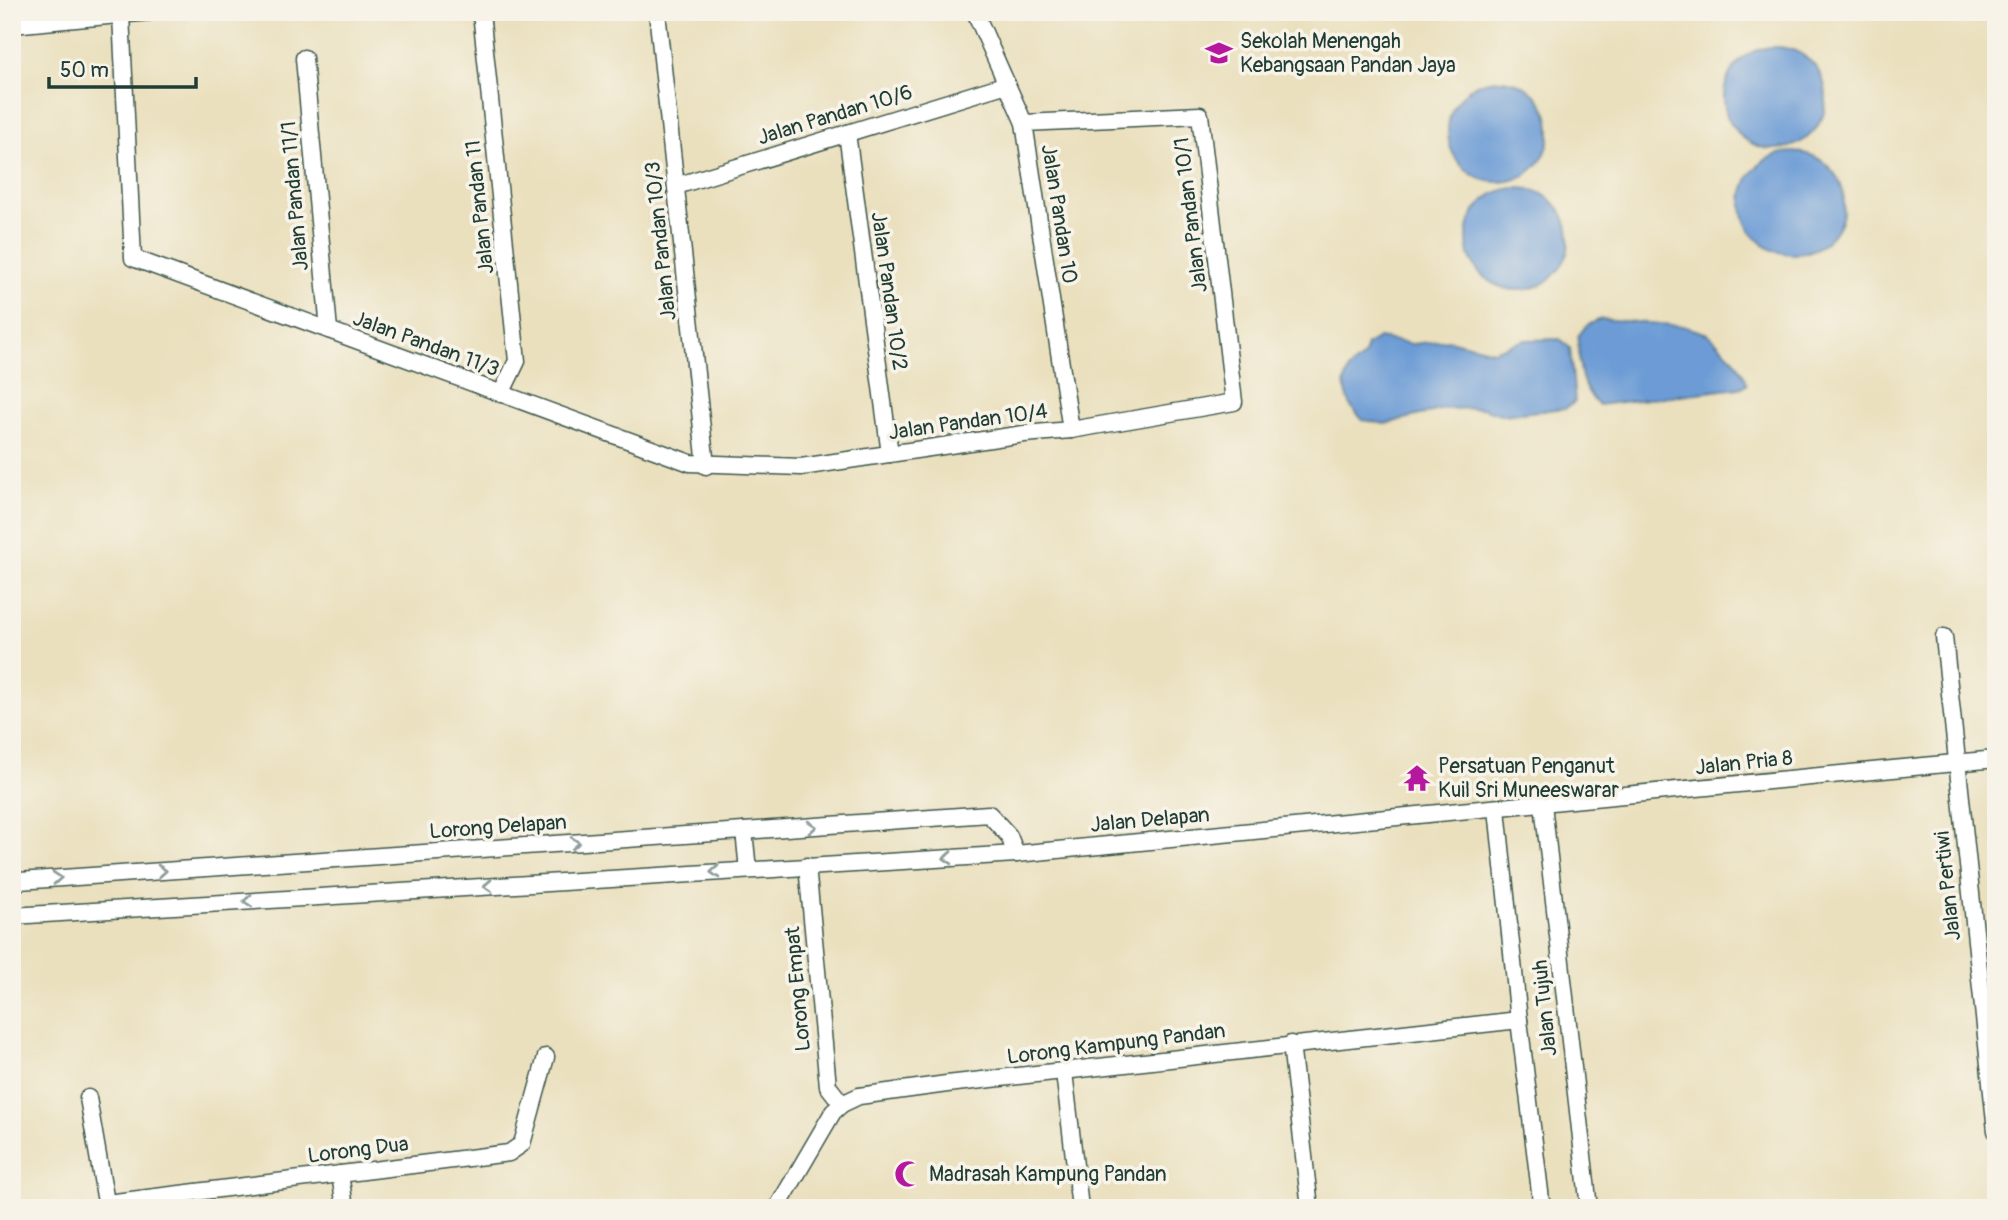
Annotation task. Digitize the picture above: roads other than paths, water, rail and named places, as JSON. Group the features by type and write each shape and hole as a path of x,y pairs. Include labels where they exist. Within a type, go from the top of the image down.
{"street":[{"path":"12,26 150,12"},
{"name":"Jalan Pandan 11","path":"481,12 517,361 500,394"},
{"name":"Jalan Pandan 10/3","path":"656,12 706,466"},
{"name":"Jalan Pandan 10","path":"975,12 1024,123 1071,430"},
{"name":"Jalan Pandan 11/3","path":"121,15 133,258 690,464 706,466"},
{"name":"Jalan Pandan 11/1","path":"304,58 328,330"},
{"name":"Jalan Pandan 10/6","path":"676,186 1007,84"},
{"name":"Jalan Pandan 10/1","path":"1024,123 1200,115 1234,402"},
{"name":"Jalan Pandan 10/2","path":"847,133 890,454"},
{"name":"Jalan Pandan 10/4","path":"706,466 802,467 1024,434 1071,430 1234,402"},
{"name":"Jalan Pertiwi","path":"1944,637 1996,1131"},
{"name":"Jalan Pria 8","path":"1497,809 1996,759"},
{"name":"Jalan Tujuh","path":"1543,804 1589,1208"},
{"path":"1497,809 1542,1208"},
{"name":"Jalan Delapan","path":"807,866 1016,854 1497,809"},
{"name":"Lorong Delapan","path":"12,888 19,881 989,814 1009,836 1016,854"},
{"path":"744,831 748,870"},
{"path":"12,916 807,866"},
{"name":"Lorong Empat","path":"807,866 828,1086 842,1104"},
{"name":"Lorong Kampung Pandan","path":"842,1104 859,1096 1179,1060 1291,1044 1519,1020"},
{"path":"1291,1044 1310,1208"},
{"name":"Lorong Dua","path":"107,1205 509,1153 522,1144 546,1057"},
{"path":"1064,1072 1080,1208"},
{"path":"88,1098 107,1205"},
{"path":"777,1208 833,1112 842,1104"},
{"path":"340,1174 345,1208"}],"water":[{"path":"1775,47 1795,51 1811,62 1822,78 1826,98 1822,118 1811,134 1795,145 1775,149 1755,145 1739,134 1728,118 1724,98 1728,78 1739,62 1755,51"},
{"path":"1499,80 1519,84 1535,95 1546,111 1550,131 1546,151 1535,167 1519,178 1499,182 1479,178 1463,167 1452,151 1448,131 1452,111 1463,95 1479,84"},
{"path":"1793,152 1813,156 1829,167 1840,183 1844,203 1840,223 1829,239 1813,250 1793,254 1773,250 1757,239 1746,223 1742,203 1746,183 1757,167 1773,156"},
{"path":"1518,188 1538,192 1554,203 1565,219 1569,239 1565,259 1554,275 1538,286 1518,290 1498,286 1482,275 1471,259 1467,239 1471,219 1482,203 1498,192"},
{"path":"1601,319 1683,326 1708,334 1734,359 1747,385 1598,405 1583,381 1578,336 1587,325"},
{"path":"1379,338 1412,344 1449,340 1493,351 1525,340 1560,339 1570,348 1575,402 1566,408 1503,415 1483,408 1444,409 1385,424 1363,420 1351,407 1344,385 1349,369 1364,356 1367,345"}],"place":[{"name":"Sekolah Menengah Kebangsaan Pandan Jaya","path":"1219,53"},
{"name":"Persatuan Penganut Kuil Sri Muneeswarar","path":"1417,778"},
{"name":"Madrasah Kampung Pandan","path":"908,1174"}]}
